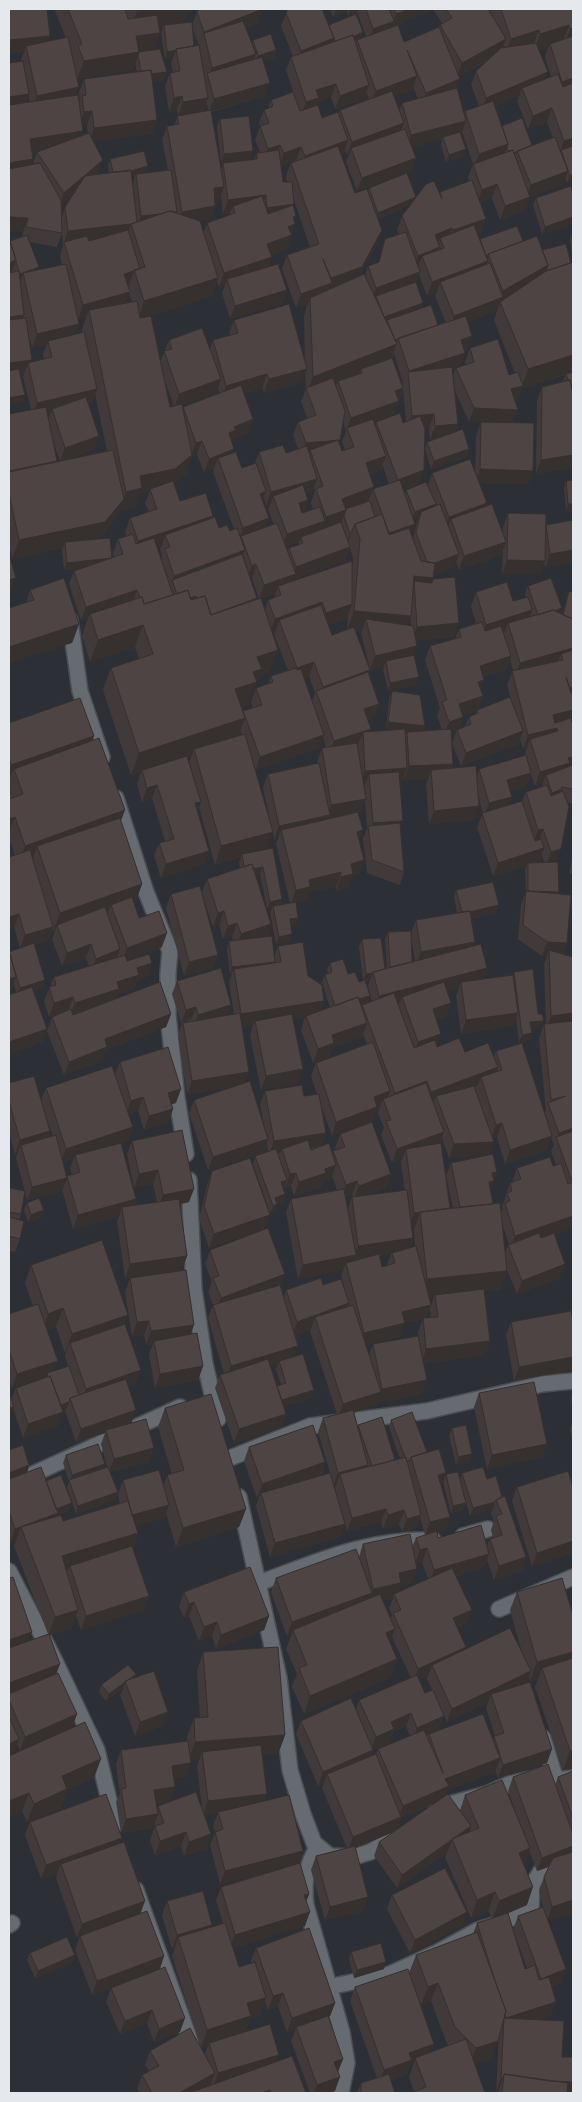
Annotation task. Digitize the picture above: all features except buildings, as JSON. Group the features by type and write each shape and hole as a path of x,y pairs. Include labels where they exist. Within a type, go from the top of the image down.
{"street":[{"path":"69,608 80,691 146,892 170,951 168,973 171,1048 190,1188 194,1289 202,1397 223,1435 258,1576 279,1678 290,1770 314,1843 330,1856 353,1858 386,1845 406,1829"},
{"path":"230,1458 310,1426 427,1411 542,1384 573,1381"},
{"path":"9,1485 202,1397"},
{"path":"239,1576 258,1576 377,1543 449,1540 488,1528"},
{"path":"9,1571 55,1661 97,1750 119,1844"},
{"path":"499,1609 573,1577"},
{"path":"539,1723 556,1780"},
{"path":"420,1818 446,1805 487,1794 509,1784 538,1776 556,1780 573,1778"},
{"path":"318,1846 310,1860 303,1888 306,1905 342,2032 347,2063 340,2093"},
{"path":"329,1987 390,1974 438,1952 478,1930 503,1922 531,1909 532,1885 541,1871 573,1860"},
{"path":"132,1880 191,2043"}]}
